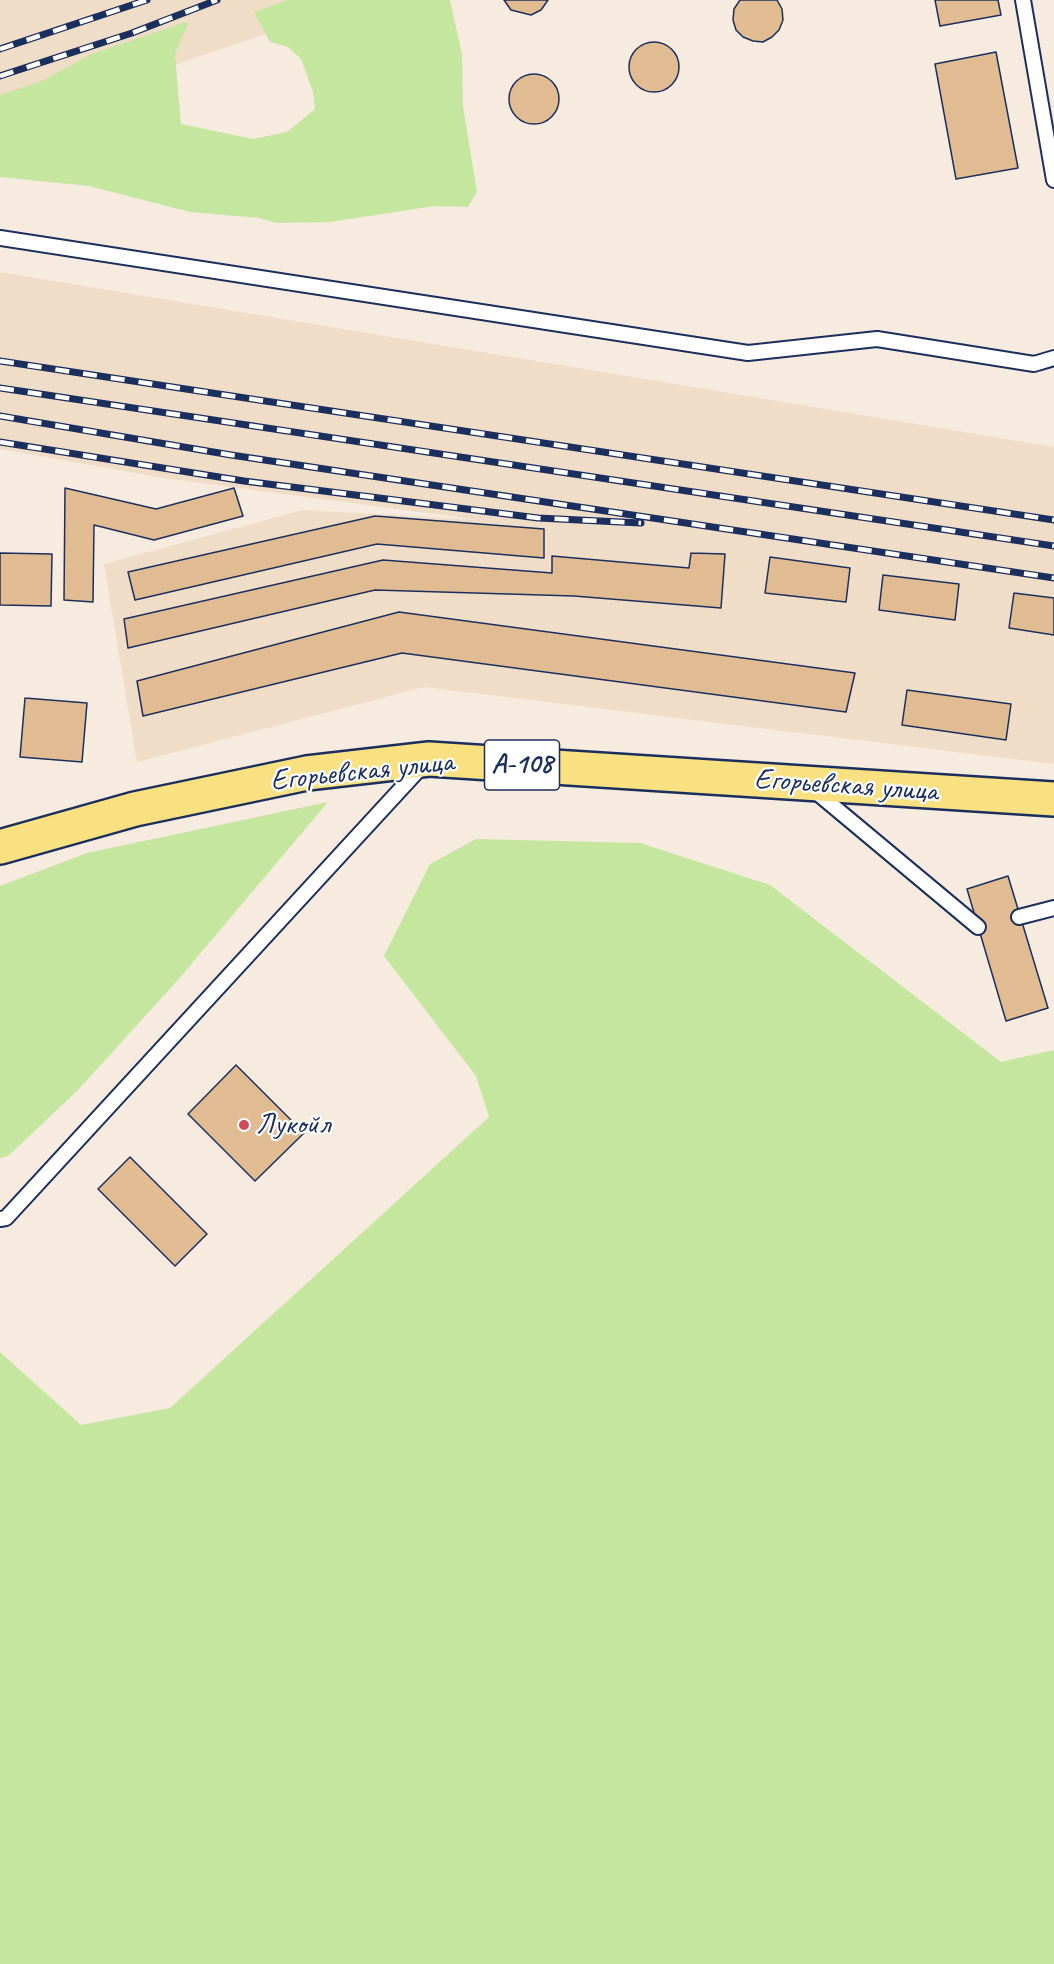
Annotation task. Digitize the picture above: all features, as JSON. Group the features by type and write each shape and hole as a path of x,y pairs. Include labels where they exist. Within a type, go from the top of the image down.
{"highway":[{"name":"Егорьевская улица","path":"0,848 135,809 307,772 429,759 1054,799"}],"lane":[{"path":"1023,0 1054,180"},
{"path":"0,238 748,353 877,339 1034,364 1054,358"},
{"path":"0,1219 6,1218 429,759"},
{"path":"807,784 978,927"},
{"path":"1019,917 1054,909"}],"shaded area":[{"path":"0,0 366,0 80,97 0,111"},
{"path":"0,272 1054,447 1054,764 424,687 137,762 104,564 303,510 480,520 163,478 0,449"}],"green space":[{"path":"288,0 450,0 462,55 463,106 477,192 468,207 434,206 330,222 276,223 259,218 190,212 89,186 0,177 0,95 44,80 91,54 189,21 175,54 181,124 253,139 287,132 315,109 313,92 301,59 288,47 270,42 254,12"},
{"path":"328,802 177,981 77,1091 8,1156 0,1158 0,886 87,853"},
{"path":"476,839 640,843 770,885 1001,1062 1054,1050 1054,1964 0,1964 0,1352 81,1425 170,1408 489,1117 476,1076 384,956 430,864"}],"building":[{"path":"504,0 548,0 541,10 531,15 511,10"},
{"path":"740,0 777,0 782,9 783,20 779,30 763,42 743,37 736,30 733,20 734,9"},
{"path":"935,0 998,0 1001,15 940,26"},
{"path":"654,42 663,44 674,53 679,67 677,76 668,87 654,92 645,90 634,81 629,67 631,58 640,47"},
{"path":"996,52 1018,168 956,179 935,64"},
{"path":"534,74 543,76 554,85 559,99 557,108 548,119 534,124 525,122 514,113 509,99 511,90 520,79"},
{"path":"65,488 156,509 234,488 243,516 154,540 94,525 93,602 64,600"},
{"path":"375,516 544,529 544,558 377,544 135,600 128,572"},
{"path":"0,553 52,554 51,606 0,605"},
{"path":"691,553 725,554 721,608 574,596 375,590 128,648 124,619 383,560 552,573 552,556 689,568"},
{"path":"770,557 850,568 846,602 765,593"},
{"path":"883,575 959,584 955,620 879,610"},
{"path":"1014,593 1054,598 1054,635 1009,628"},
{"path":"399,612 855,673 846,712 402,653 143,716 137,681"},
{"path":"907,690 1011,704 1006,740 902,725"},
{"path":"25,698 87,703 82,762 20,757"},
{"path":"1008,876 1048,1008 1006,1021 967,889"},
{"path":"236,1065 304,1133 255,1181 188,1114"},
{"path":"130,1157 207,1234 175,1266 98,1189"}],"railway":[{"path":"0,49 147,0"},
{"path":"0,76 132,33 217,0"},
{"path":"0,361 1054,520"},
{"path":"0,388 1054,546"},
{"path":"0,416 231,455 1054,578"},
{"path":"0,442 244,481 538,518 641,523"}],"place":[{"name":"Лукойл","path":"244,1125"}]}
